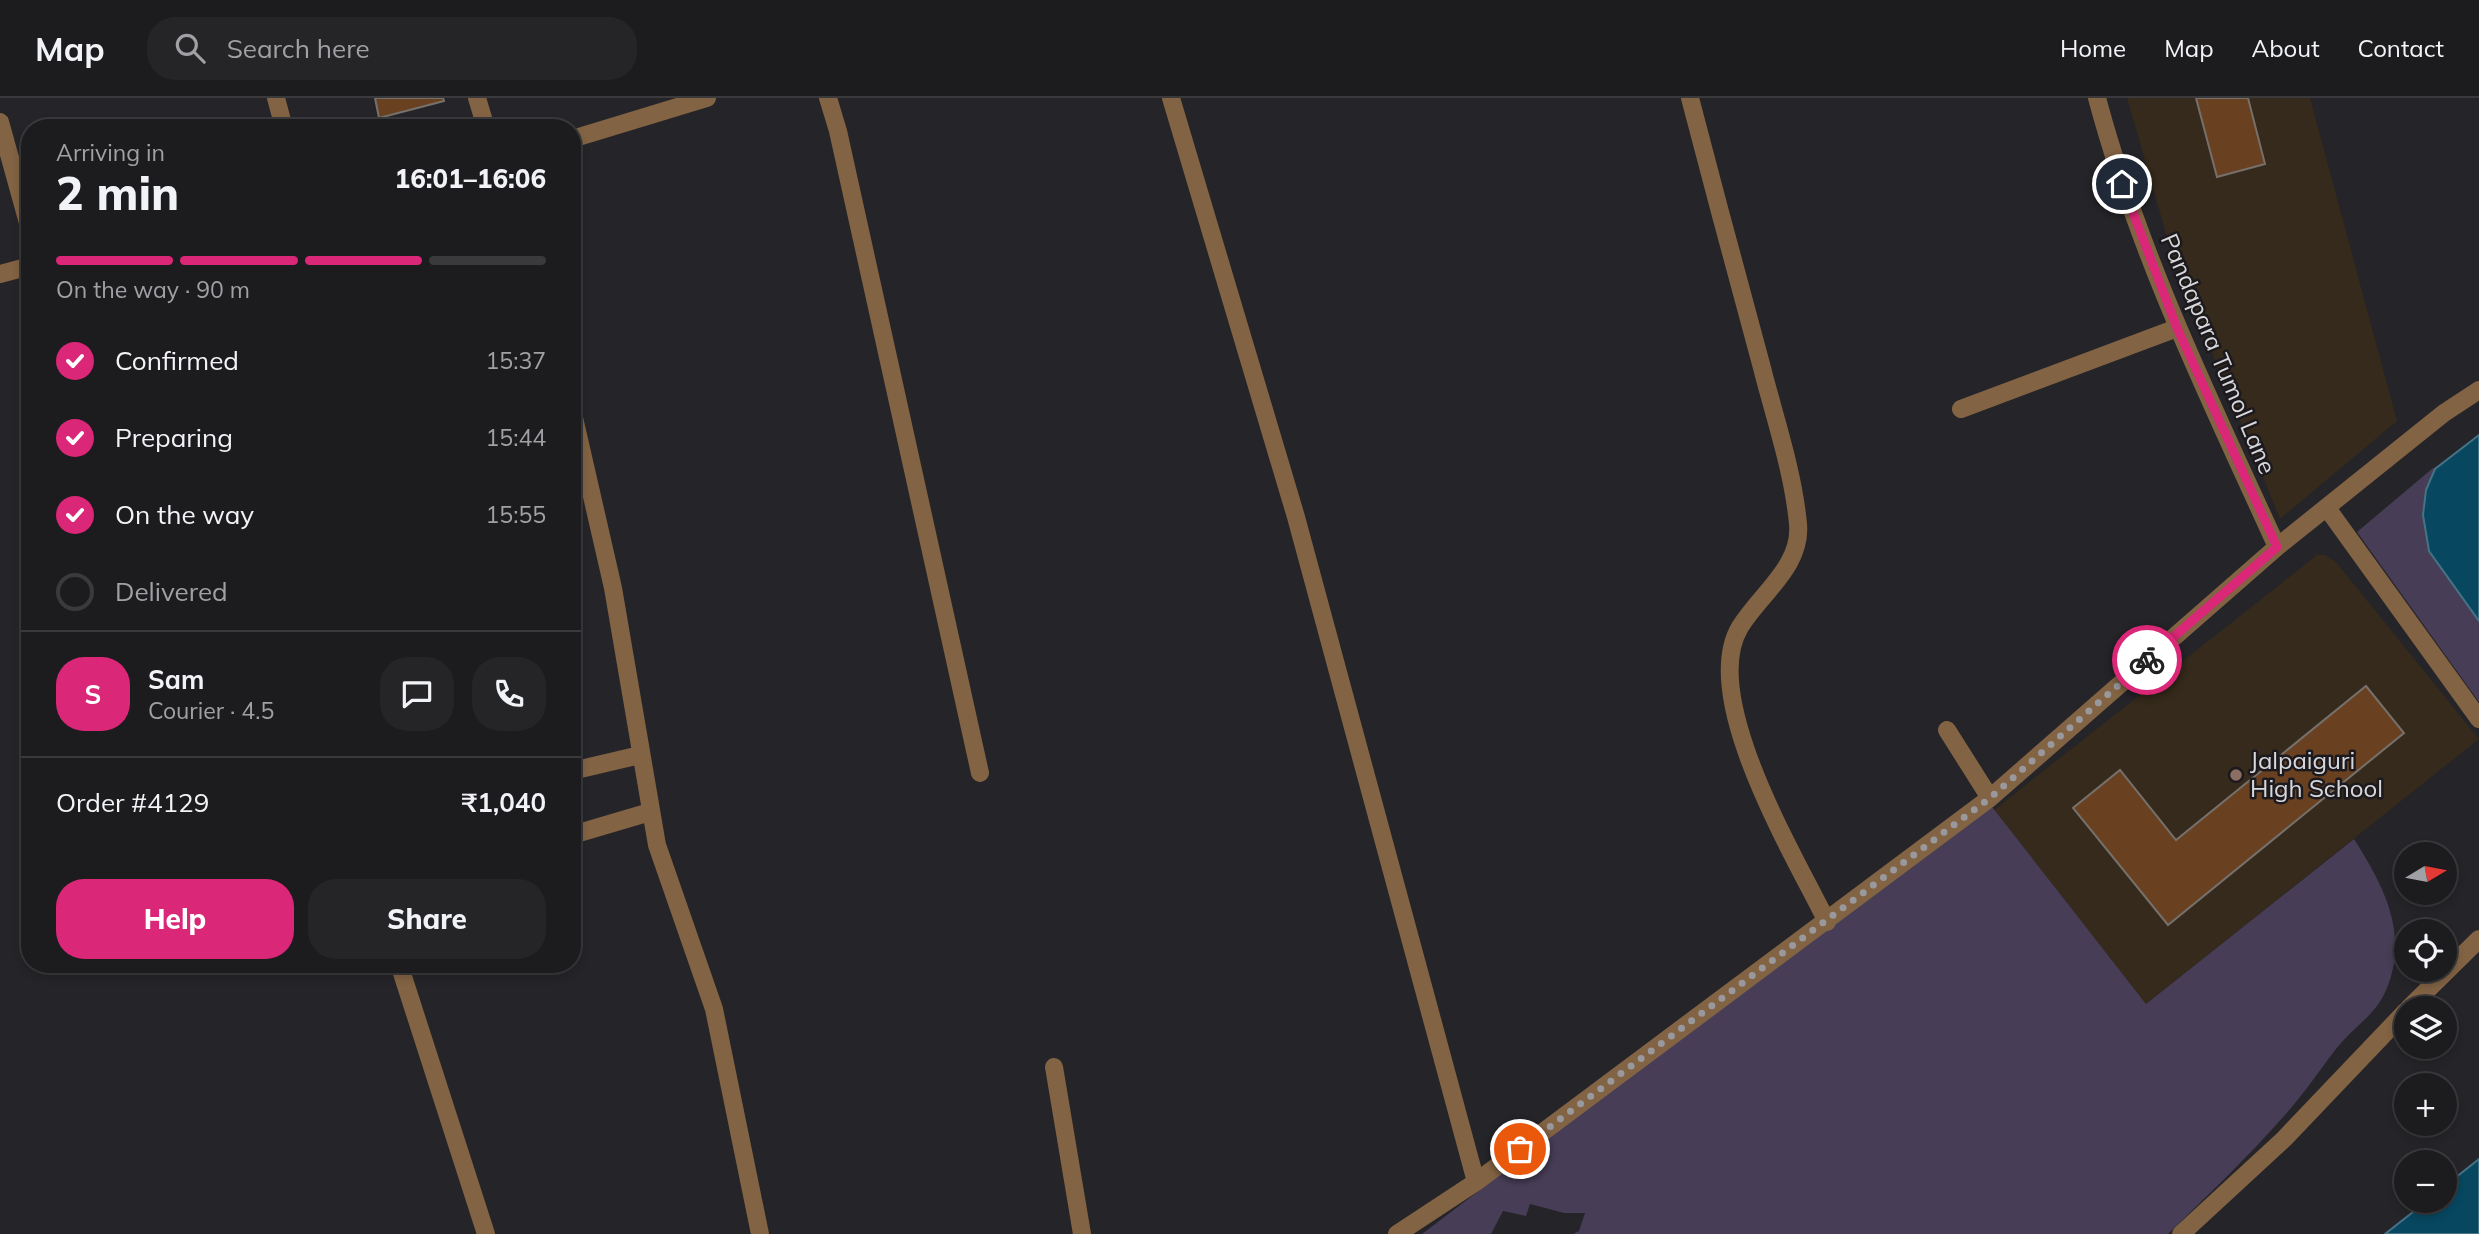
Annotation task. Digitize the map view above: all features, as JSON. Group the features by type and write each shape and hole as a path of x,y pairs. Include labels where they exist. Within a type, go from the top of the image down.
{"street":[{"path":"276,98 282,119"},
{"path":"477,98 483,119"},
{"path":"581,136 707,98"},
{"path":"828,98 838,131 980,773"},
{"path":"1171,98 1296,517 1476,1182"},
{"path":"1690,98 1773,413 1798,524 1798,547 1788,565 1739,629 1732,654 1736,723 1746,755 1827,922"},
{"name":"Pandapara Tumol Lane","path":"2096,98 2130,211 2177,328 2277,547"},
{"path":"0,122 21,198"},
{"path":"0,274 21,268"},
{"path":"1961,409 2177,328"},
{"path":"1397,1234 1476,1182 1990,798 2277,547 2444,413 2479,390"},
{"path":"581,448 613,588 650,812 672,894 691,937 714,1009 760,1234"},
{"path":"2327,508 2479,719"},
{"path":"1947,730 1990,798"},
{"path":"581,769 640,755"},
{"path":"581,832 650,812"},
{"path":"2422,996 2479,939"},
{"path":"403,973 486,1234"},
{"path":"2181,1234 2284,1139 2394,1025"},
{"path":"1054,1067 1082,1234"}],"shaded area":[{"path":"2127,98 2310,98 2397,421 2280,519 2171,251"},
{"path":"2435,469 2426,490 2423,515 2429,551 2479,621 2479,702 2357,532"},
{"name":"Jalpaiguri High School","path":"2317,555 2325,555 2336,562 2479,739 2146,1004 1994,810"},
{"path":"1989,803 2146,1004 2354,839 2372,868 2386,900 2394,933 2394,959 2384,996 2336,1049 2298,1100 2270,1131 2168,1234 1573,1234 1579,1231 1585,1213 1564,1213 1530,1204 1526,1216 1503,1211 1491,1234 1422,1234"}],"water":[{"path":"2479,435 2479,621 2429,551 2423,515 2426,490 2435,469"},
{"path":"2479,1159 2479,1234 2385,1234 2412,1213 2457,1213 2457,1176"}],"building":[{"path":"375,98 443,98 444,101 379,118"},
{"path":"2196,98 2248,98 2265,164 2217,177"},
{"path":"2366,686 2404,733 2168,925 2073,808 2120,770 2176,840"}],"way so far":[{"path":"1520,1149 1990,798 2147,660"}],"place":[{"name":"Jalpaiguri High School","path":"2236,775"}],"route":[{"path":"2122,184 2130,211 2177,328 2277,547 2147,660"}]}
